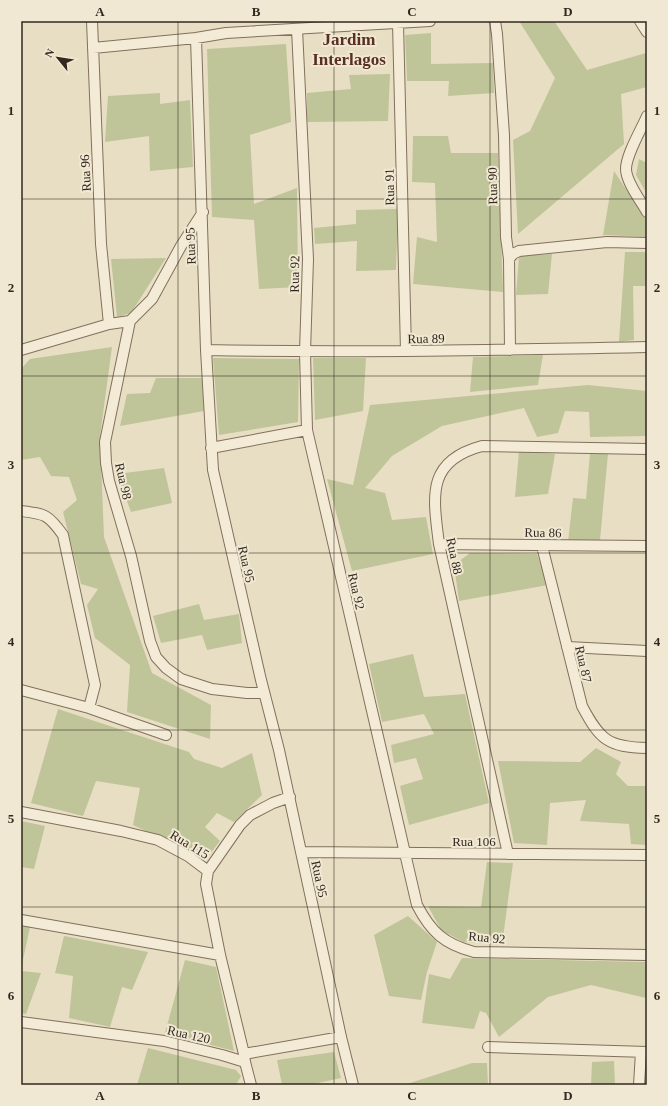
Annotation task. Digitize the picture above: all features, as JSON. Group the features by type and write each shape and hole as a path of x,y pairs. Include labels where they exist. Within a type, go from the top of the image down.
{"street":[{"name":"Rua 96","path":"92,21 101,244 109,324"},
{"path":"93,48 196,38 226,33 297,30 323,26 430,21"},
{"name":"Rua 90","path":"495,21 498,40 504,135 506,237 509,259 510,350"},
{"path":"640,21 647,32"},
{"name":"Rua 91","path":"398,23 406,351"},
{"name":"Rua 92","path":"297,30 308,260 305,352 307,430 417,905 423,917 441,937 451,944 474,952 647,955"},
{"name":"Rua 95","path":"196,38 203,212 206,350 211,448 216,485 264,693 290,797 341,1037 353,1085"},
{"path":"647,116 630,156 626,170 628,179 647,212"},
{"path":"21,350 109,324 130,321 152,298 181,246 203,212"},
{"path":"509,259 519,250 607,242 647,243"},
{"name":"Rua 98","path":"130,321 105,442 106,463 109,482 131,556 150,641 156,657 166,668 181,680 202,686 247,693 264,693"},
{"name":"Rua 89","path":"206,350 305,352 647,347"},
{"path":"211,448 307,430"},
{"name":"Rua 88","path":"508,854 439,544 434,497 437,482 443,468 454,458 467,450 482,446 647,449"},
{"path":"21,510 42,513 52,520 62,535 95,685 89,708"},
{"name":"Rua 86","path":"439,544 647,546"},
{"name":"Rua 87","path":"542,546 582,706 591,724 611,743 620,746 647,748"},
{"path":"567,647 647,651"},
{"path":"21,690 89,708 166,735"},
{"path":"208,871 240,826 250,815 273,802 290,797"},
{"name":"Rua 115","path":"21,812 122,831 158,840 188,856 208,871 206,884 220,955 244,1058 248,1083"},
{"name":"Rua 106","path":"301,852 647,855"},
{"path":"21,920 220,955"},
{"name":"Rua 120","path":"21,1022 158,1040 222,1055 244,1058 341,1037"},
{"path":"488,1047 644,1052 639,1085"}],"green space":[{"path":"519,21 554,21 587,70 646,53 647,87 621,94 624,144 518,234 513,140 530,131 555,78"},
{"path":"431,33 431,64 493,63 494,93 448,96 449,81 407,81 405,35"},
{"path":"286,44 291,122 250,135 254,204 297,188 298,287 259,289 254,220 212,217 207,49"},
{"path":"390,74 388,121 307,122 307,93 351,89 349,75"},
{"path":"160,93 160,104 190,100 193,167 150,171 149,136 105,142 108,96"},
{"path":"413,136 448,136 451,153 498,153 503,292 413,284 417,237 437,242 435,183 412,182"},
{"path":"639,159 647,163 647,194 636,175"},
{"path":"614,171 647,221 647,237 603,235"},
{"path":"398,209 396,270 356,271 357,241 315,244 314,228 356,224 356,210"},
{"path":"625,252 647,252 647,286 633,286 634,340 619,342"},
{"path":"552,254 548,294 516,295 519,256"},
{"path":"166,258 131,313 117,317 111,259"},
{"path":"112,347 100,436 104,537 152,673 211,705 210,739 127,712 130,665 95,638 87,605 98,589 81,584 63,512 77,500 69,477 51,476 40,457 21,460 21,369 30,359"},
{"path":"543,355 538,385 470,392 473,357"},
{"path":"213,358 299,359 298,422 219,435"},
{"path":"313,358 366,358 363,411 315,420"},
{"path":"156,378 202,378 204,411 120,426 127,394 150,393"},
{"path":"588,385 647,391 647,436 590,437 589,412 565,411 558,433 537,437 524,408 442,426 392,456 365,488 385,493 392,520 426,517 433,554 352,571 327,479 353,485 370,405"},
{"path":"519,451 555,454 548,494 515,497"},
{"path":"590,453 608,454 600,540 568,542 573,498 586,499"},
{"path":"164,468 172,503 131,512 117,474"},
{"path":"470,553 537,554 548,585 459,601 454,565"},
{"path":"199,604 204,620 239,614 242,643 207,650 202,635 161,643 153,616"},
{"path":"413,654 424,697 465,694 489,803 409,825 400,786 423,779 416,758 394,763 391,745 434,734 424,714 382,722 369,664"},
{"path":"58,709 189,752 194,759 222,768 252,753 262,795 234,822 217,813 205,827 220,841 206,859 133,825 140,788 96,781 83,816 31,803"},
{"path":"596,748 621,762 616,774 628,786 647,786 647,845 631,844 629,824 580,821 586,800 550,803 547,845 514,843 498,761 580,762"},
{"path":"21,821 45,826 34,869 21,867"},
{"path":"487,862 513,863 502,945 463,942 441,930 428,906 481,907"},
{"path":"408,916 437,942 427,972 421,1000 389,996 374,935"},
{"path":"21,926 30,927 21,969"},
{"path":"64,936 148,952 132,990 122,987 110,1027 69,1018 73,976 55,973"},
{"path":"462,958 647,962 647,1000 646,998 591,985 548,997 499,1037 486,1013 480,1011 474,1029 422,1023 429,974 450,979"},
{"path":"185,960 216,967 234,1051 165,1033"},
{"path":"21,971 41,973 26,1014 21,1013"},
{"path":"148,1048 236,1070 241,1076 236,1085 137,1085"},
{"path":"334,1052 341,1078 309,1085 282,1085 277,1060"},
{"path":"614,1061 615,1085 591,1085 592,1062"},
{"path":"472,1063 487,1063 488,1085 407,1085 407,1084"}],"district":[{"name":"Jardim Interlagos","path":"349,49"}]}
